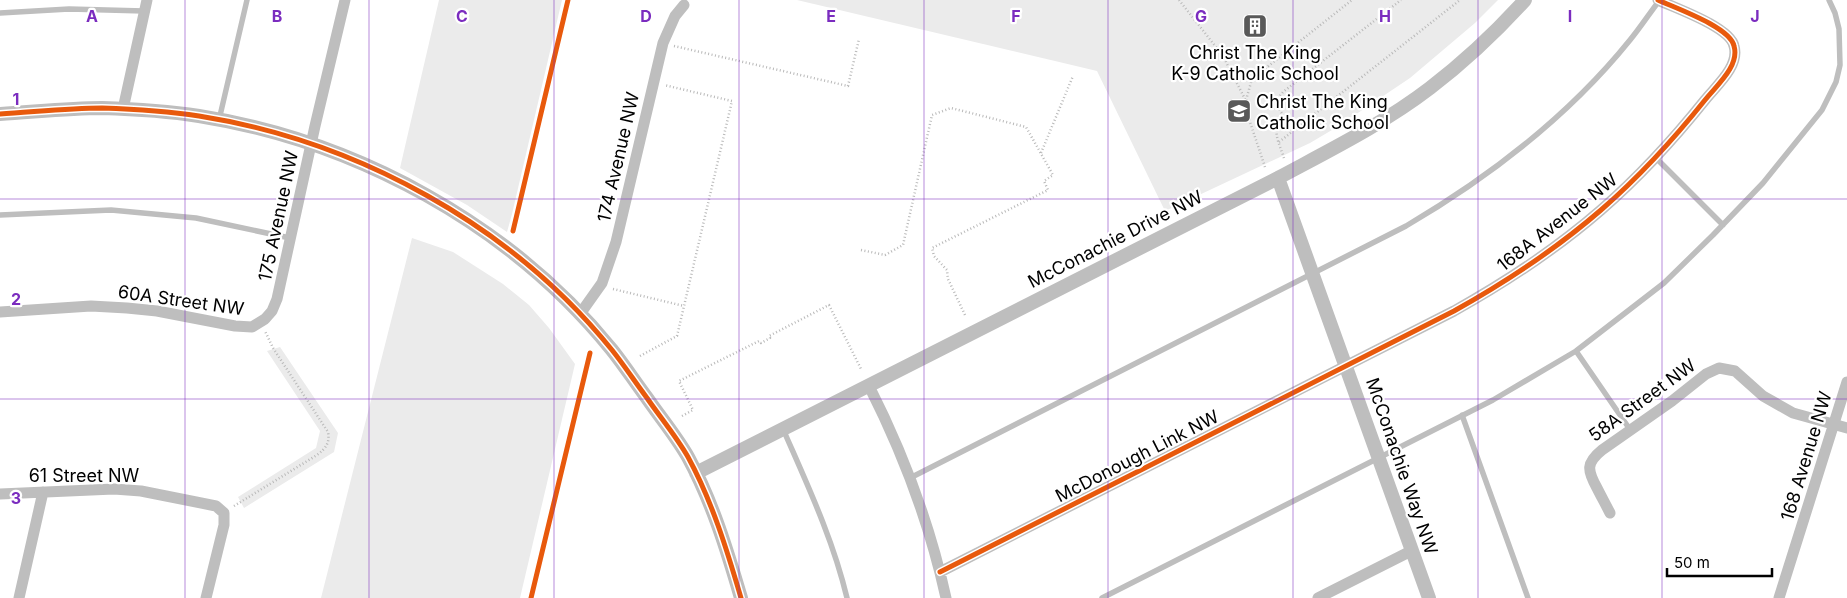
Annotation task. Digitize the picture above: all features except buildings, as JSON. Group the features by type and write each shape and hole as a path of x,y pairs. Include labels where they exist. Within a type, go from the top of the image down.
{"street":[{"name":"175 Avenue NW","path":"263,321 272,311 277,299 345,0"},
{"name":"McConachie Drive NW","path":"696,474 1278,178 1370,127 1429,88 1493,35 1526,0"},
{"name":"168A Avenue NW","path":"1346,366 1454,311 1490,291 1527,266 1600,211 1672,140 1732,65 1734,46 1730,37 1720,29 1658,0"},
{"name":"174 Avenue NW","path":"580,314 592,298 607,271 620,228 663,43 671,24 684,5"},
{"path":"122,109 145,6"},
{"path":"0,114 100,108 122,109 219,120 261,129 311,143 391,177 432,198 462,217 507,249 580,314 612,350 634,379 678,441 705,492 741,598"},
{"name":"McConachie Way NW","path":"1278,178 1429,598"},
{"name":"60A Street NW","path":"0,312 92,306 157,311 235,326 252,327 263,321"},
{"name":"McDonough Link NW","path":"940,572 1346,366"},
{"name":"58A Street NW","path":"1610,513 1591,477 1590,464 1592,458 1706,374 1719,368 1735,371 1763,396 1793,413 1847,428"},
{"name":"168 Avenue NW","path":"1779,598 1805,521 1847,382"},
{"path":"869,386 889,426 910,478 940,572 946,598"},
{"name":"61 Street NW","path":"0,494 114,489 141,491 216,506 224,512"},
{"path":"19,598 43,492"},
{"path":"206,598 224,525 224,512"},
{"path":"1318,598 1411,551"}],"lane":[{"path":"219,120 247,0"},
{"path":"910,478 1406,226 1443,204 1485,177 1524,147 1564,110 1604,71 1630,40 1658,0"},
{"path":"1102,598 1530,380 1576,351 1664,283 1763,183 1822,110 1831,96 1840,65 1840,48 1839,29 1829,0"},
{"path":"0,13 145,6"},
{"path":"1655,157 1723,224"},
{"path":"0,215 120,210 196,218 292,238"},
{"path":"1576,351 1630,430"},
{"path":"1462,415 1528,598"},
{"path":"783,429 812,494 847,598"}],"path":[{"path":"1179,0 1223,56 1246,100 1249,119 1265,167"},
{"path":"1246,100 1252,80 1352,0"},
{"path":"1284,158 1275,128 1277,123 1284,117 1274,102 1283,92 1401,0"},
{"path":"1279,142 1460,0"},
{"path":"674,46 848,86 859,39"},
{"path":"1041,153 1074,76"},
{"path":"640,356 677,336 732,101 663,85"},
{"path":"861,250 885,254 903,245 932,115 951,108 1026,127 1053,175 1044,181 1048,190 932,248 934,256 947,270 948,279 965,316"},
{"path":"610,288 684,306"},
{"path":"682,416 694,410 679,381 759,341 761,343 770,338 769,336 829,305 861,369"},
{"path":"224,512 325,449 328,443 328,432 273,348 263,321"}],"shaded area":[{"path":"439,0 562,0 507,232 467,205 400,168"},
{"name":"Christ The King Catholic School","path":"797,0 1498,0 1475,23 1410,78 1337,127 1310,143 1165,211 1097,71"},
{"path":"412,238 453,252 503,284 529,305 549,328 575,364 520,598 321,598"},
{"path":"280,347 338,433 334,452 244,508 238,497 316,448 320,431 267,351"}],"cycle path":[{"path":"513,231 568,0"},
{"path":"940,572 1454,311 1530,264 1584,224 1629,185 1668,144 1721,82 1734,61 1734,46 1723,32 1701,19 1658,0"},
{"path":"0,114 76,109 126,109 199,116 258,128 316,146 372,168 427,196 479,228 527,264 572,305 612,350 673,434 697,474 712,508 741,598"},
{"path":"531,598 590,353"}],"place":[{"name":"Christ The King K-9 Catholic School","path":"1255,26"},
{"name":"Christ The King Catholic School","path":"1239,111"}]}
